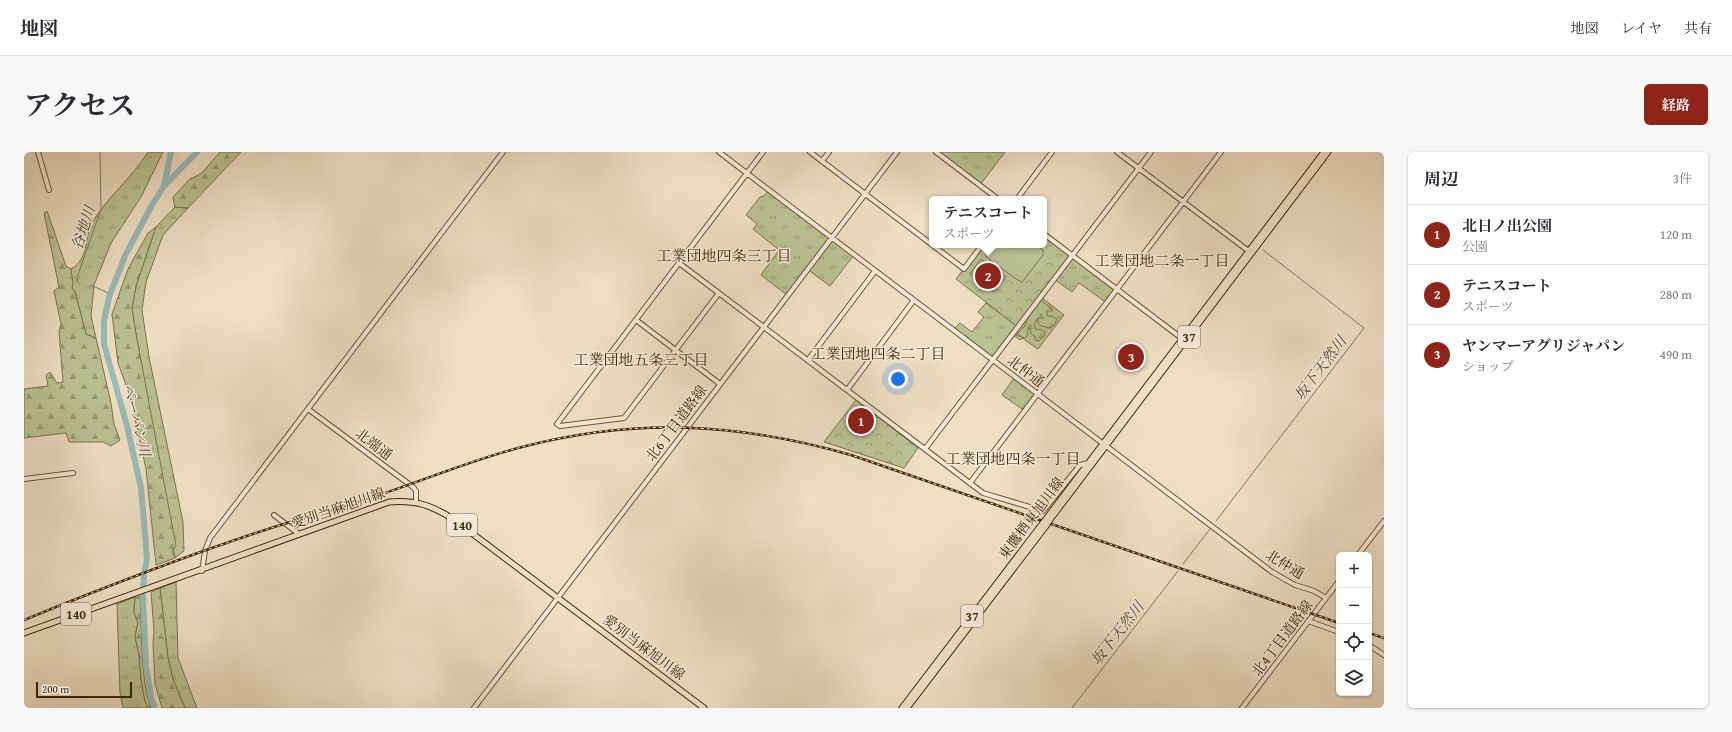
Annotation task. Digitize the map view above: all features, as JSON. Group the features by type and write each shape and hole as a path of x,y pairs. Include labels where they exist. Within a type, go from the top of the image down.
{"main road":[{"name":"東鷹栖東旭川線","path":"907,708 1325,153"},
{"name":"東鷹栖東旭川線","path":"902,708 1046,523 1088,463 1105,445"},
{"name":"愛別当麻旭川線","path":"24,633 389,502 416,502 436,508 453,519 704,708"}],"street":[{"path":"38,152 49,190"},
{"path":"202,570 205,552 210,538 503,152"},
{"name":"北仲通","path":"719,152 1272,572 1326,598"},
{"path":"719,293 624,418 560,426 557,424 763,152"},
{"path":"810,152 929,243"},
{"path":"822,161 829,152"},
{"name":"北6丁目道路線","path":"474,708 897,152"},
{"path":"936,152 994,196"},
{"path":"1019,196 1052,152"},
{"path":"1117,152 1250,252"},
{"path":"925,449 1151,152"},
{"path":"970,483 1221,152"},
{"path":"1047,236 1184,340"},
{"path":"936,248 964,269 980,248"},
{"path":"679,263 983,493 1043,511 1080,465 1088,463"},
{"path":"808,360 876,271"},
{"path":"847,390 914,300"},
{"path":"636,320 720,384"},
{"name":"北端通","path":"308,408 413,487 416,491 416,502"},
{"path":"24,479 73,472"},
{"path":"274,515 299,534"},
{"path":"1360,552 1384,522"},
{"name":"北4丁目道路線","path":"1242,708 1336,585"},
{"path":"1308,621 1336,631"},
{"path":"1372,647 1384,656"}],"green space":[{"path":"148,152 163,152 141,197 111,243 94,285 91,316 96,338 86,334 75,292 72,288 71,269 81,260 92,223"},
{"path":"220,152 241,152 188,208 175,207 173,197 190,179 202,173"},
{"path":"936,152 1005,152 980,185"},
{"path":"769,190 854,255 830,286 807,269 787,295 761,275 779,250 753,229 757,224 746,215 760,197 764,196"},
{"path":"175,207 188,208 163,235 146,282 142,310 149,357 183,522 184,551 175,558 132,308 136,286 156,227"},
{"path":"47,211 66,266 71,269 73,283 72,288 75,292 86,334 96,338 111,403 114,424 120,440 111,446 103,442 69,442 66,433 24,438 24,389 48,386 46,375 50,372 57,383 63,382 59,331 61,324 54,291 59,287 44,213"},
{"path":"156,227 136,286 132,308 176,546 172,551 175,558 156,565 146,469 130,396 118,363 112,314 128,269 148,233"},
{"path":"1047,236 1072,255 1018,327 956,279 980,248 1047,248"},
{"path":"989,248 1040,248 1043,250 1043,255 1022,282 985,256"},
{"path":"1072,255 1115,288 1107,303 1079,283 1072,292 1054,279"},
{"path":"981,259 1006,277 994,292 970,274"},
{"path":"1041,297 1064,315 1038,349 1022,338 1020,340 1012,334 993,360 953,330 960,323 972,332 984,317 978,312 986,303 1018,327"},
{"path":"1041,300 1053,310 1047,311 1047,316 1052,316 1057,319 1055,324 1050,328 1041,326 1038,323 1038,318 1034,324 1036,330 1040,329 1045,332 1044,336 1039,341 1035,340 1035,336 1031,334 1030,328 1027,331 1028,335 1025,338 1016,335 1025,326 1028,318"},
{"path":"1015,377 1038,394 1025,411 1002,395"},
{"path":"856,400 918,448 904,468 824,442"},
{"path":"176,582 178,658 197,708 185,708 173,679 168,658 160,588"},
{"path":"160,588 168,658 173,679 185,708 162,708 155,684 153,644 154,631 151,592"},
{"path":"135,597 134,612 138,623 135,637 139,654 141,680 145,701 148,708 123,708 120,693 117,604"},
{"path":"135,597 140,597 143,669 147,696 151,708 148,708 145,701 141,680 139,654 135,637 138,623 134,612"}],"waterway":[{"name":"谷地川","path":"79,284 77,281 78,275 101,209 100,152"},
{"name":"ペーパン川","path":"155,708 152,701 146,666 143,597 144,574 147,559 141,488 127,426 104,344 104,320 110,294 126,254 152,205 164,186 171,152"},
{"path":"165,185 197,152"},
{"name":"坂下天然川","path":"1216,521 1364,328 1263,250"},
{"name":"谷地川","path":"91,285 110,294"},
{"name":"坂下天然川","path":"1183,564 1210,529"},
{"name":"坂下天然川","path":"1072,708 1178,571"}],"railway":[{"path":"24,620 209,549 271,528 379,495 501,453 564,437 606,431 647,428 687,428 728,430 768,436 809,444 851,455 1336,622"},
{"path":"1372,634 1384,638"}],"place":[{"name":"テニスコート","path":"988,276"},
{"name":"ヤンマーアグリジャパン","path":"1131,357"},
{"name":"北日ノ出公園","path":"861,421"}],"district":[{"name":"工業団地四条三丁目","path":"724,255"},
{"name":"工業団地二条一丁目","path":"1162,260"},
{"name":"工業団地四条二丁目","path":"878,353"},
{"name":"工業団地五条三丁目","path":"641,359"},
{"name":"工業団地四条一丁目","path":"1013,458"}]}
